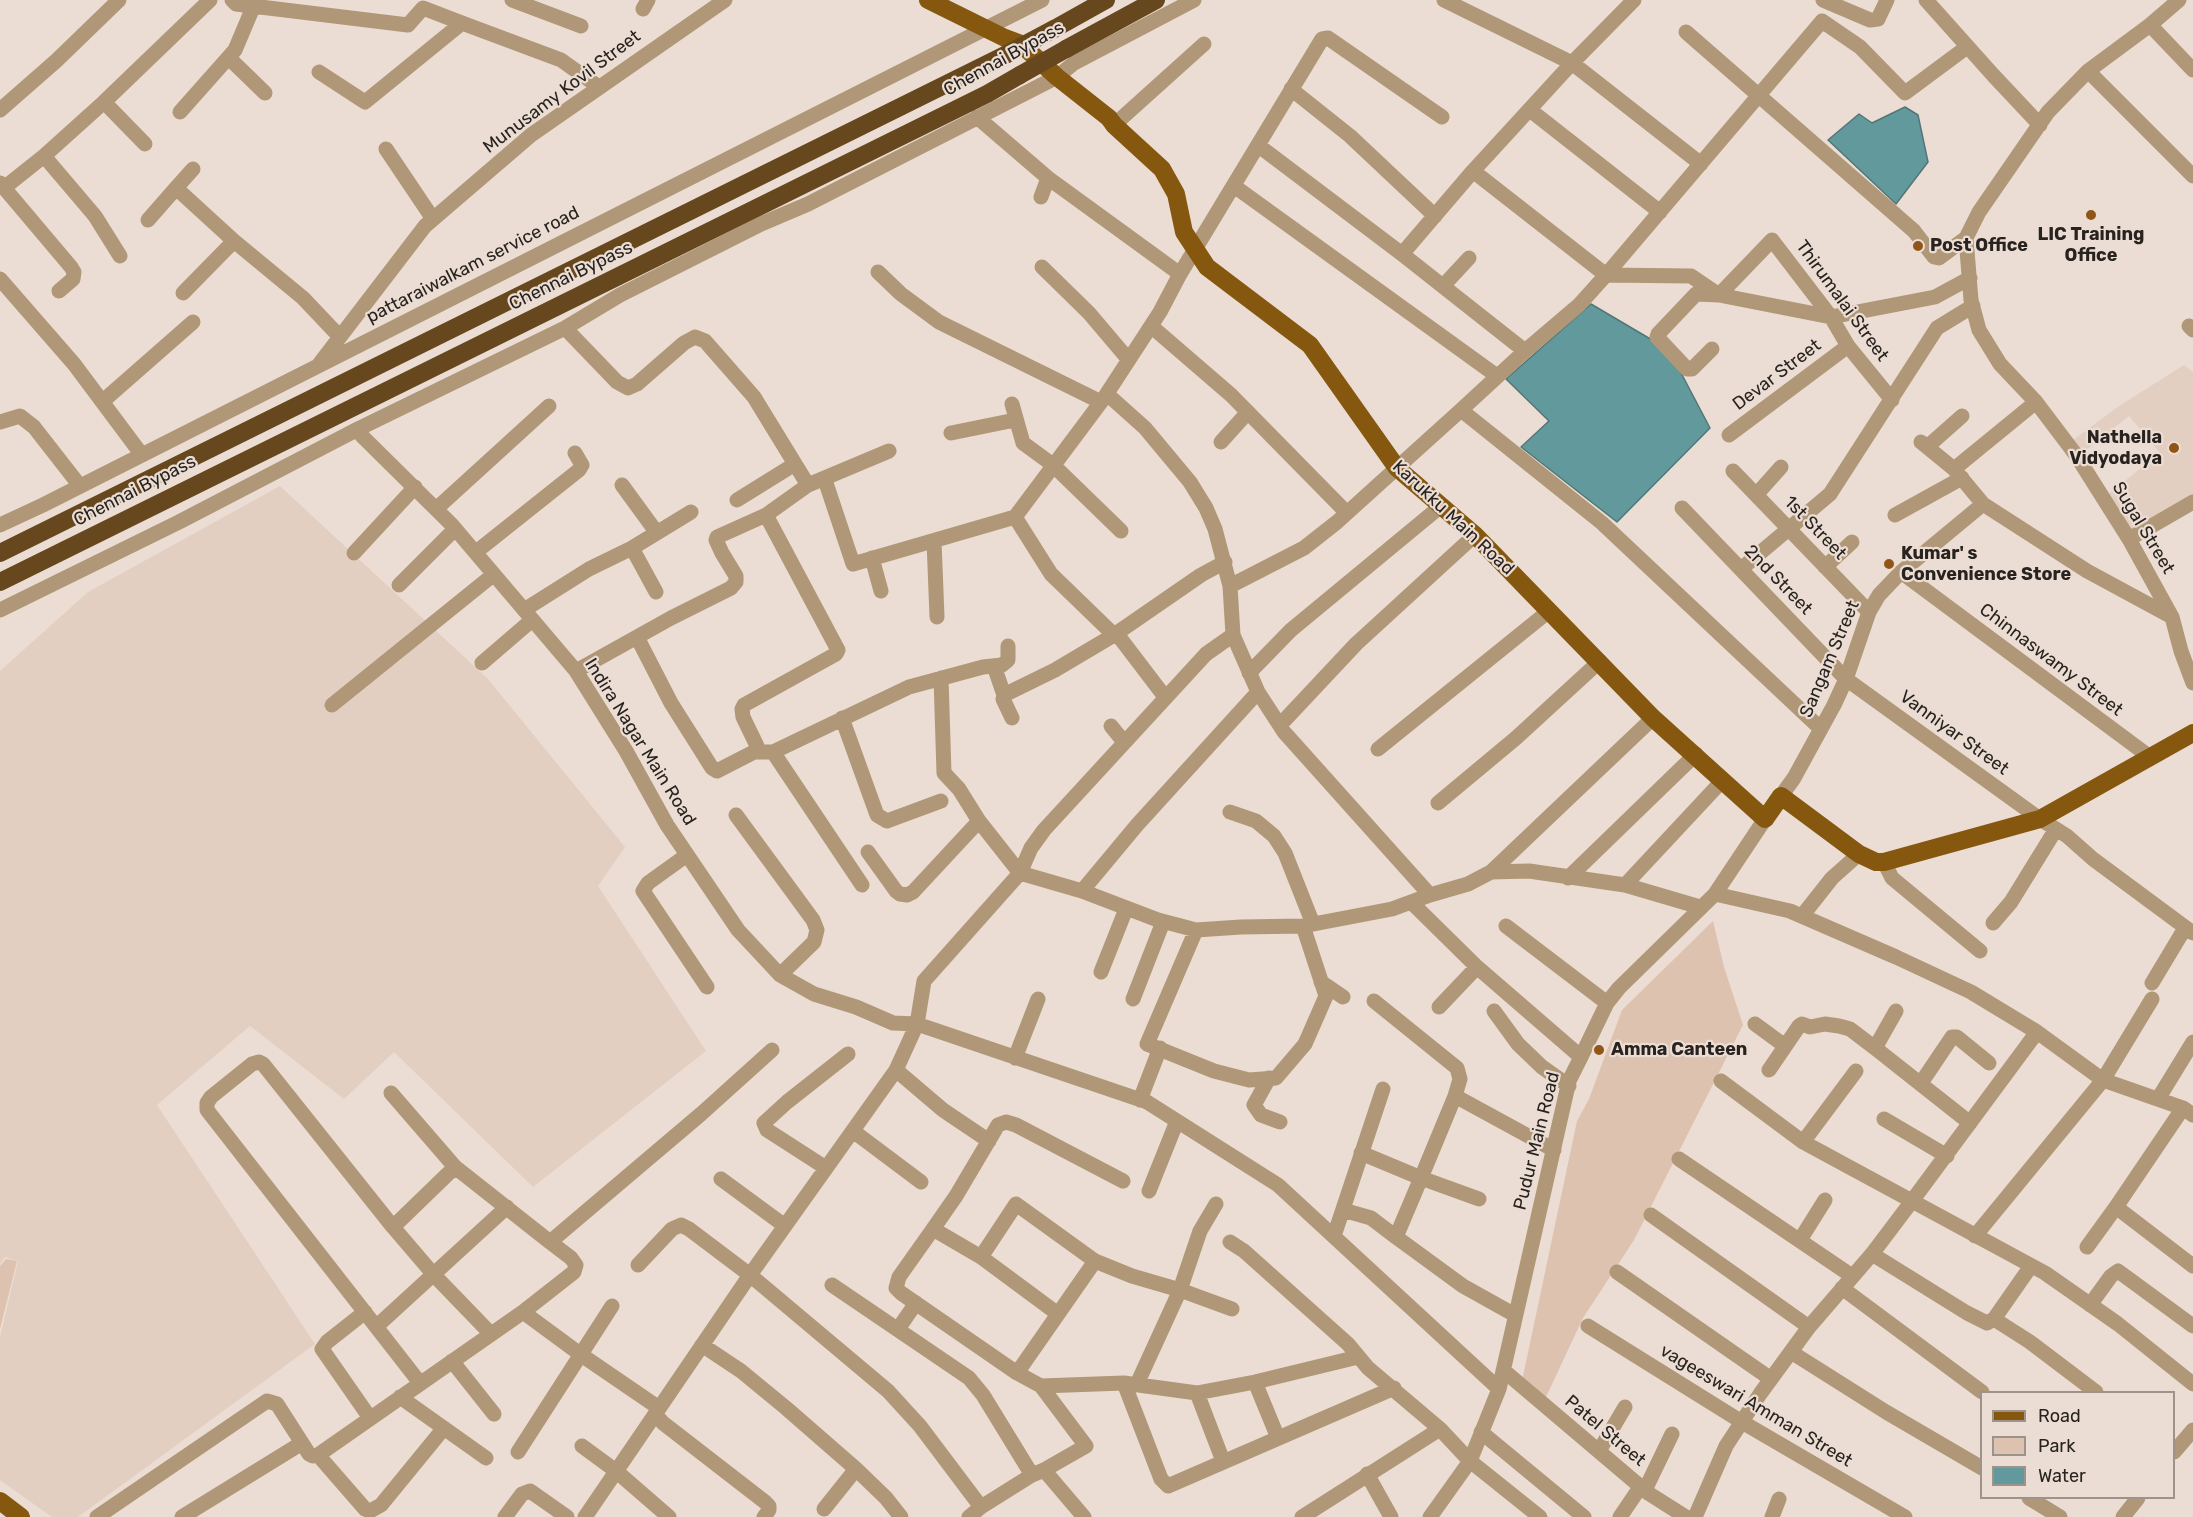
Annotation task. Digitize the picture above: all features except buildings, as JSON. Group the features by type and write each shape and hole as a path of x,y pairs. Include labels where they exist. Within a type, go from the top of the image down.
{"highway":[{"name":"Chennai Bypass","path":"0,553 1007,54 1106,0"},
{"name":"Chennai Bypass","path":"0,582 987,94 1156,0"}],"main road":[{"name":"Karukku Main Road","path":"928,0 1021,44 1109,118 1162,169 1176,194 1184,232 1207,267 1310,345 1396,468 1475,535 1653,718 1696,754 1765,819"},
{"path":"1765,819 1781,796 1858,854 1876,862 1884,862 2040,819 2193,733"},
{"path":"0,1501 21,1517"}],"street":[{"path":"3,102 56,61 119,0"},
{"path":"59,291 73,279 74,272 69,263 2,185 44,156 210,0"},
{"path":"232,0 236,4 408,25 423,8 561,60 599,87"},
{"name":"Munusamy Kovil Street","path":"317,366 425,226 531,135 725,0"},
{"name":"pattaraiwalkam service road","path":"0,525 1042,0"},
{"path":"0,610 179,522 358,429 565,328 620,295 761,224 808,204 1057,76 1074,63 1194,0"},
{"path":"1444,0 1467,5 1572,63 1701,164"},
{"path":"1402,254 1473,171 1572,63 1635,0"},
{"path":"1823,0 1870,20 1878,19 1887,0"},
{"path":"1926,0 2040,125"},
{"path":"1686,32 1914,231 1934,257 1939,258 1966,238 1978,212 2048,112 2088,71 2150,25 2179,0"},
{"path":"521,2 581,26"},
{"path":"180,112 229,58 240,41 254,5"},
{"path":"1230,586 1304,548 1347,513 1497,376 1579,305 1822,21 1860,47 1905,93 1967,46"},
{"path":"320,72 365,102 462,23"},
{"path":"2150,25 2193,70"},
{"path":"825,480 853,564 1015,517 1104,398 1151,326 1322,39 1328,38 1442,117"},
{"path":"1114,125 1204,44"},
{"path":"229,58 265,93"},
{"path":"2088,71 2193,176"},
{"path":"1291,89 1350,136 1435,216"},
{"path":"104,102 145,144"},
{"path":"1530,110 1660,212"},
{"path":"977,117 1048,178 1180,274"},
{"path":"1259,146 1525,351"},
{"path":"386,149 433,219"},
{"path":"44,156 95,216 120,256"},
{"path":"147,220 193,169"},
{"path":"1473,171 1606,275 1691,276 1719,295"},
{"path":"1041,197 1048,178"},
{"path":"1234,186 1497,376"},
{"path":"176,188 234,241 303,298 340,337"},
{"name":"Sugal Street","path":"1966,238 1973,306 1979,330 2000,364 2036,402 2076,455 2129,539 2172,617 2193,683"},
{"name":"Thirumalai Street","path":"1719,295 1772,240 1832,317 1848,346 1892,400"},
{"path":"183,293 234,241"},
{"path":"1443,286 1469,258"},
{"path":"1042,267 1089,313 1128,359"},
{"path":"878,272 901,294 939,322 1104,398 1145,428 1190,482 1206,507 1225,562 1230,586 1233,635 1258,693 1280,725 1430,895"},
{"path":"1712,349 1692,369 1687,369 1657,337 1696,294 1719,295 1832,317 1935,297 1970,278"},
{"path":"0,279 103,401 142,455"},
{"path":"1741,569 1830,494 1937,328 1973,306"},
{"path":"103,401 193,322"},
{"path":"1151,326 1231,395 1347,513"},
{"path":"565,328 617,382 628,388 637,384 684,343 695,337 705,341 754,397 808,485"},
{"name":"Devar Street","path":"1729,435 1848,346"},
{"path":"1895,515 1958,474 2036,402"},
{"path":"1011,404 1023,443 1053,465 1121,531"},
{"path":"436,509 549,406"},
{"path":"1461,410 1602,523 1821,729"},
{"path":"1221,442 1248,412"},
{"path":"0,422 20,416 34,428 80,486"},
{"path":"1962,416 1924,444 1958,474 1983,504 2088,571 2172,617"},
{"path":"951,433 1015,420"},
{"name":"Indira Nagar Main Road","path":"358,429 362,436 415,487 476,552 576,671 687,855 738,930 780,975 814,994 856,1007 893,1023 917,1024 1140,1100 1278,1185 1499,1389"},
{"path":"576,671 731,588 736,582 736,576 722,553 716,540 717,537 766,515 808,485 825,480 889,451"},
{"path":"476,552 579,470 582,465 575,453"},
{"path":"737,500 795,464"},
{"path":"1756,495 1781,467"},
{"name":"1st Street","path":"1733,471 1869,612"},
{"path":"622,485 657,533"},
{"path":"354,553 415,487"},
{"path":"2129,539 2193,502"},
{"name":"Sangam Street","path":"1781,796 1794,778 1846,679 1869,612 1879,595 1901,572 1983,504"},
{"path":"1249,673 1291,630 1441,506"},
{"name":"2nd Street","path":"1682,508 1846,679"},
{"path":"482,663 527,615 589,569 632,548 691,512"},
{"path":"754,752 757,746 743,717 744,705 838,651 766,515"},
{"path":"1015,517 1052,573 1115,634 1165,697"},
{"path":"399,585 455,529"},
{"path":"1280,725 1356,644 1475,535"},
{"path":"934,541 937,617"},
{"path":"1825,567 1852,542"},
{"path":"632,548 656,592"},
{"path":"873,558 881,591"},
{"path":"1004,695 1055,670 1115,634 1201,575 1225,562"},
{"name":"Chinnaswamy Street","path":"1901,572 2150,757"},
{"path":"332,705 493,575"},
{"path":"1378,749 1548,610"},
{"path":"585,1517 750,1275 896,1070 917,1024 924,981 1020,873 1031,848 1044,830 1206,654 1233,635"},
{"path":"637,637 671,703 712,768 717,771 754,752 773,752 909,687 982,667 1002,665 1008,660 1008,646"},
{"path":"1438,803 1516,738 1599,661"},
{"path":"994,666 1004,695 1003,699 1012,718"},
{"path":"941,678 944,773 959,789 979,821 1020,873 1082,891 1163,922 1196,930 1308,925 1392,909 1468,884 1491,872 1653,718"},
{"name":"Vanniyar Street","path":"1846,679 2067,836 2093,859 2189,931"},
{"path":"1082,891 1137,825 1258,693"},
{"path":"842,718 877,815 887,821 941,801"},
{"path":"1111,726 1124,742"},
{"path":"773,752 862,885"},
{"path":"1568,878 1696,754"},
{"path":"1625,885 1723,780"},
{"path":"1196,930 1147,1044 1214,1071 1249,1080 1276,1078 1305,1044 1326,996 1308,925 1285,853 1274,836 1256,821 1230,812"},
{"path":"735,815 813,921 817,930 814,942 780,975"},
{"name":"Pudur Main Road","path":"1435,1515 1470,1461 1499,1389 1569,1086 1606,1004 1618,988 1715,894 1765,819"},
{"path":"868,852 896,891 900,894 907,894 913,892 979,821"},
{"path":"1993,922 2011,902 2056,830"},
{"path":"1802,916 1832,878 1858,854"},
{"path":"687,855 648,883 643,891 707,987"},
{"path":"1884,862 1892,878 1980,951"},
{"path":"1491,872 1529,871 1625,885 1700,907"},
{"path":"1715,894 1790,911 1971,992 2037,1032 2103,1080 2188,1112 2087,1246"},
{"path":"1411,902 1477,967 1548,1031 1581,1057"},
{"path":"1101,972 1126,909"},
{"path":"1133,999 1163,922"},
{"path":"1506,926 1606,1004"},
{"path":"2152,983 2189,931"},
{"path":"1439,1007 1477,967"},
{"path":"1321,982 1343,997"},
{"path":"1016,1058 1038,999"},
{"path":"1975,1236 2103,1080 2152,999"},
{"path":"1374,1000 1457,1068 1460,1079 1422,1178 1396,1237"},
{"path":"1494,1011 1518,1044 1542,1067 1569,1086"},
{"path":"1875,1048 1896,1011"},
{"path":"1755,1024 1785,1046"},
{"path":"1769,1070 1802,1024 1810,1027 1825,1024 1850,1029 1970,1123"},
{"path":"1695,1517 1726,1446 1771,1379 1809,1327 1872,1254 2037,1032"},
{"path":"1921,1083 1952,1037 1956,1037 1989,1063"},
{"path":"2158,1099 2193,1042"},
{"path":"1140,1100 1160,1048"},
{"path":"550,1242 701,1114 772,1050"},
{"path":"826,1168 771,1133 765,1128 765,1123 787,1102 848,1054"},
{"path":"420,1383 207,1110 207,1102 211,1097 252,1064 259,1062 262,1064 393,1227 434,1275 491,1334"},
{"path":"896,1070 943,1110 989,1141"},
{"path":"1803,1142 1856,1071"},
{"path":"1269,1078 1254,1105 1261,1115 1280,1122"},
{"path":"1721,1081 1803,1142 2045,1273 2118,1324 2193,1384"},
{"path":"1334,1236 1383,1089"},
{"path":"97,1517 267,1401 277,1404 309,1454 318,1455 523,1312 574,1272 576,1265 571,1258 455,1167 391,1093"},
{"path":"1455,1096 1554,1150"},
{"path":"1884,1119 1947,1156"},
{"path":"638,1265 672,1228 681,1225 689,1229 750,1275 851,1359 904,1407 975,1512 1038,1472 1086,1446 1041,1386 1017,1373 896,1288 899,1277 933,1229 998,1125 1006,1122 1016,1125 1123,1181"},
{"path":"1149,1191 1178,1122"},
{"path":"853,1131 921,1182"},
{"path":"1361,1153 1479,1199"},
{"path":"1679,1159 1852,1276"},
{"path":"393,1227 455,1167"},
{"path":"721,1179 785,1226"},
{"path":"1800,1240 1826,1200"},
{"path":"981,1257 1016,1204 1095,1261 1132,1276 1232,1309"},
{"path":"1216,1204 1200,1231 1180,1290 1130,1384 1161,1479 1168,1486 1394,1388"},
{"path":"377,1326 507,1206"},
{"path":"2116,1207 2193,1266"},
{"path":"1343,1210 1371,1218 1463,1286 1515,1315"},
{"path":"1651,1215 1809,1327"},
{"path":"933,1229 981,1257 1058,1314"},
{"path":"1230,1242 1244,1251 1348,1344 1368,1368 1440,1429 1470,1461 1540,1517"},
{"path":"1872,1254 1987,1323 1994,1319 2031,1266"},
{"path":"1017,1373 1095,1261"},
{"path":"2090,1305 2111,1275 2118,1271 2193,1326"},
{"path":"1617,1272 1771,1379"},
{"path":"832,1285 969,1378 1038,1472 1076,1514"},
{"path":"1842,1288 1981,1391"},
{"path":"898,1329 916,1303"},
{"path":"518,1452 612,1306"},
{"path":"365,1312 327,1342 322,1349 370,1418"},
{"path":"523,1312 657,1411 663,1423 765,1502 769,1510 764,1517"},
{"path":"1994,1319 2030,1342 2095,1391"},
{"name":"vageeswari Amman Street","path":"1588,1326 1742,1422 1905,1517"},
{"path":"702,1345 741,1371 856,1469 886,1498 901,1517"},
{"path":"1791,1352 1886,1412 1980,1467"},
{"path":"1041,1386 1130,1384 1197,1393 1255,1382 1358,1357"},
{"path":"452,1361 494,1414"},
{"name":"Patel Street","path":"1503,1370 1643,1488 1686,1517"},
{"path":"1255,1382 1278,1438"},
{"path":"1197,1393 1223,1461"},
{"path":"400,1396 486,1458"},
{"path":"1599,1451 1625,1407"},
{"path":"318,1455 365,1509 370,1511 381,1505 444,1428"},
{"path":"1302,1517 1440,1429"},
{"path":"2175,1451 2193,1430"},
{"path":"1481,1432 1584,1517"},
{"path":"1620,1517 1643,1488 1672,1434"},
{"path":"182,1517 302,1443"},
{"path":"582,1446 616,1471 669,1517"},
{"path":"824,1509 856,1469"},
{"path":"1368,1474 1391,1517"},
{"path":"505,1517 522,1494 530,1491 567,1517"},
{"path":"1772,1517 1779,1499"},
{"path":"2032,1499 2060,1517"}],"shaded area":[{"name":"Nathella Vidyodaya","path":"2184,365 2193,372 2193,498 2130,532 2106,496 2160,453 2129,416 2079,456 2069,443 2119,406"},
{"path":"280,486 488,679 625,847 598,886 706,1051 533,1187 394,1052 344,1099 250,1026 157,1105 315,1344 78,1517 52,1517 0,1480 0,1337 18,1261 5,1257 0,1264 0,671 88,592"}],"green space":[{"path":"1713,921 1724,967 1743,1025 1634,1240 1583,1318 1545,1399 1522,1381 1577,1121 1589,1099 1622,1010"},
{"path":"6,1259 17,1261 0,1329 0,1266"}],"water":[{"path":"1905,107 1918,115 1928,162 1896,204 1828,140 1859,114 1872,123"},
{"path":"1591,304 1669,350 1710,428 1617,522 1521,447 1549,421 1506,379"}],"place":[{"name":"LIC Training Office","path":"2091,215"},
{"name":"Post Office","path":"1918,246"},
{"name":"Nathella Vidyodaya","path":"2174,448"},
{"name":"Kumar' s Convenience Store","path":"1889,564"},
{"name":"Amma Canteen","path":"1599,1050"}]}
